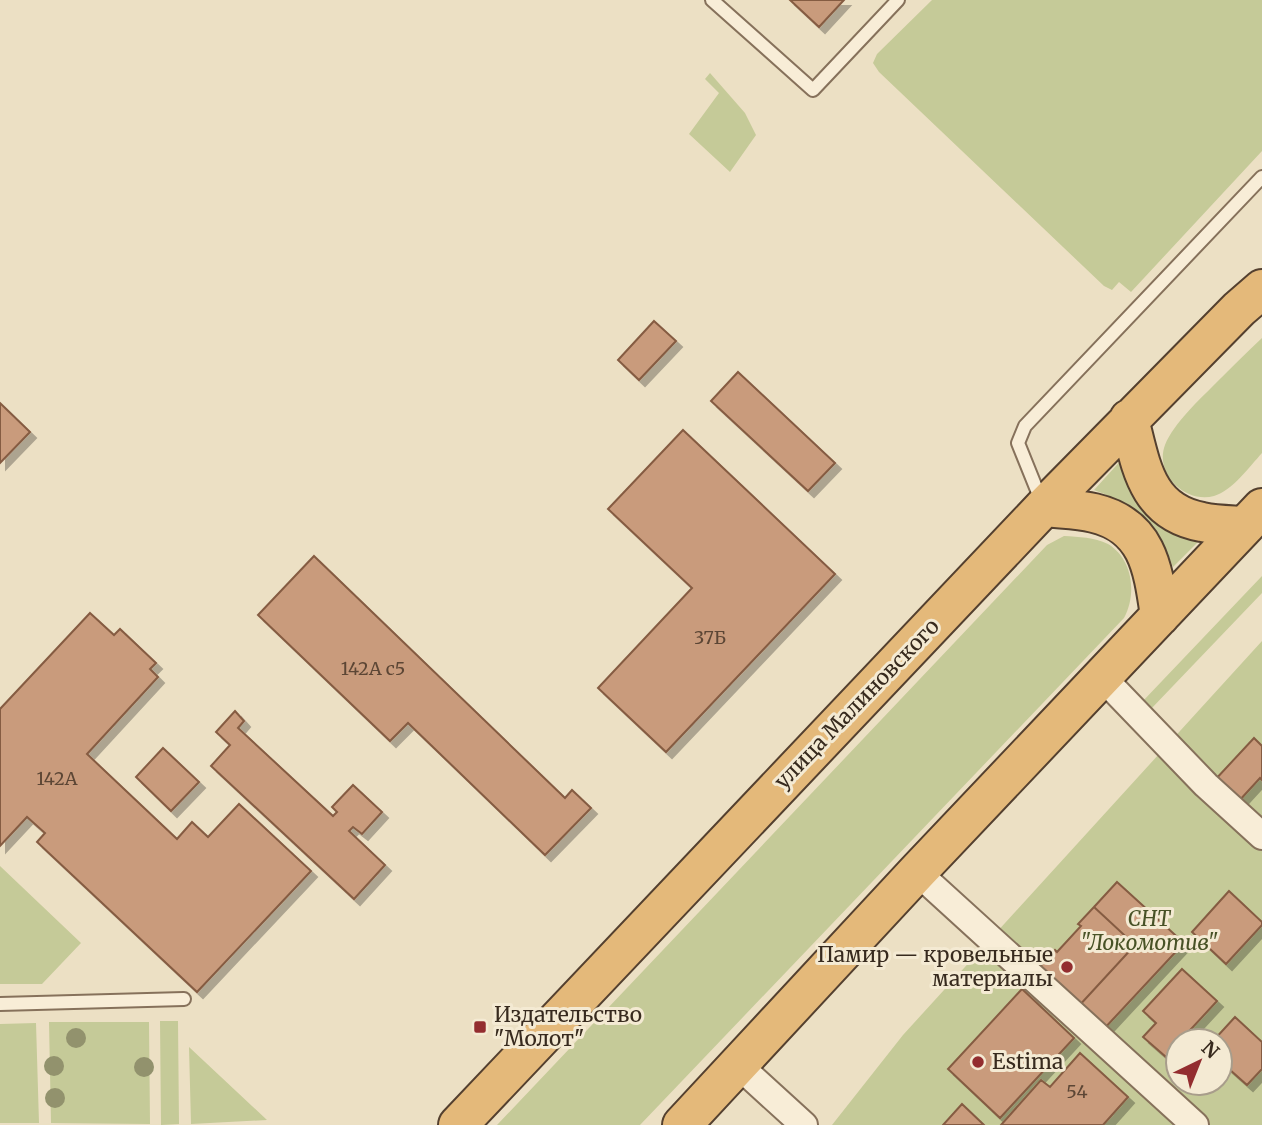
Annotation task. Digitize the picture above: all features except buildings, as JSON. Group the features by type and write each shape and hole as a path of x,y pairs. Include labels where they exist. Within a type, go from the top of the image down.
{"highway":[{"name":"улица Малиновского","path":"458,1125 1044,507 1129,419 1262,289"},
{"path":"1129,419 1142,471 1149,486 1167,506 1189,519 1203,522 1254,517"},
{"path":"1044,507 1094,513 1115,521 1133,534 1147,554 1154,574 1160,616"},
{"path":"682,1125 917,872 1254,517"}],"street":[{"path":"1102,677 1206,785 1262,836"},
{"path":"917,872 1195,1125"},
{"path":"738,1065 804,1125"}],"lane":[{"path":"712,0 813,90 898,0"},
{"path":"1044,507 1018,443 1025,426 1262,177"},
{"path":"0,1004 184,999"}],"green space":[{"path":"932,0 1262,0 1262,151 1131,292 1119,282 1112,290 1104,286 879,72 873,63 877,54"},
{"path":"710,73 745,113 756,135 730,172 689,134 719,93 705,79"},
{"path":"1262,338 1262,453 1240,478 1221,493 1203,497 1183,491 1168,476 1164,466 1163,456 1169,437 1195,404"},
{"path":"1125,456 1204,536 1173,567 1162,540 1149,523 1123,503 1094,490"},
{"path":"1064,536 1103,542 1123,559 1131,588 1124,618 640,1125 497,1125 1047,545"},
{"path":"1262,576 1262,593 1150,710 1142,702"},
{"name":"СНТ \"Локомотив\"","path":"1262,641 1262,1125 832,1125 903,1035"},
{"path":"0,866 81,943 42,984 0,984"},
{"path":"160,1021 178,1021 179,1124 161,1125"},
{"path":"49,1022 149,1022 150,1124 51,1123"},
{"path":"36,1023 39,1123 0,1123 0,1024"},
{"path":"189,1047 267,1120 191,1124"}],"place":[{"name":"Памир — кровельные материалы","path":"1067,967"},
{"name":"Издательство \"Молот\"","path":"480,1027"},
{"name":"Estima","path":"978,1062"}]}
